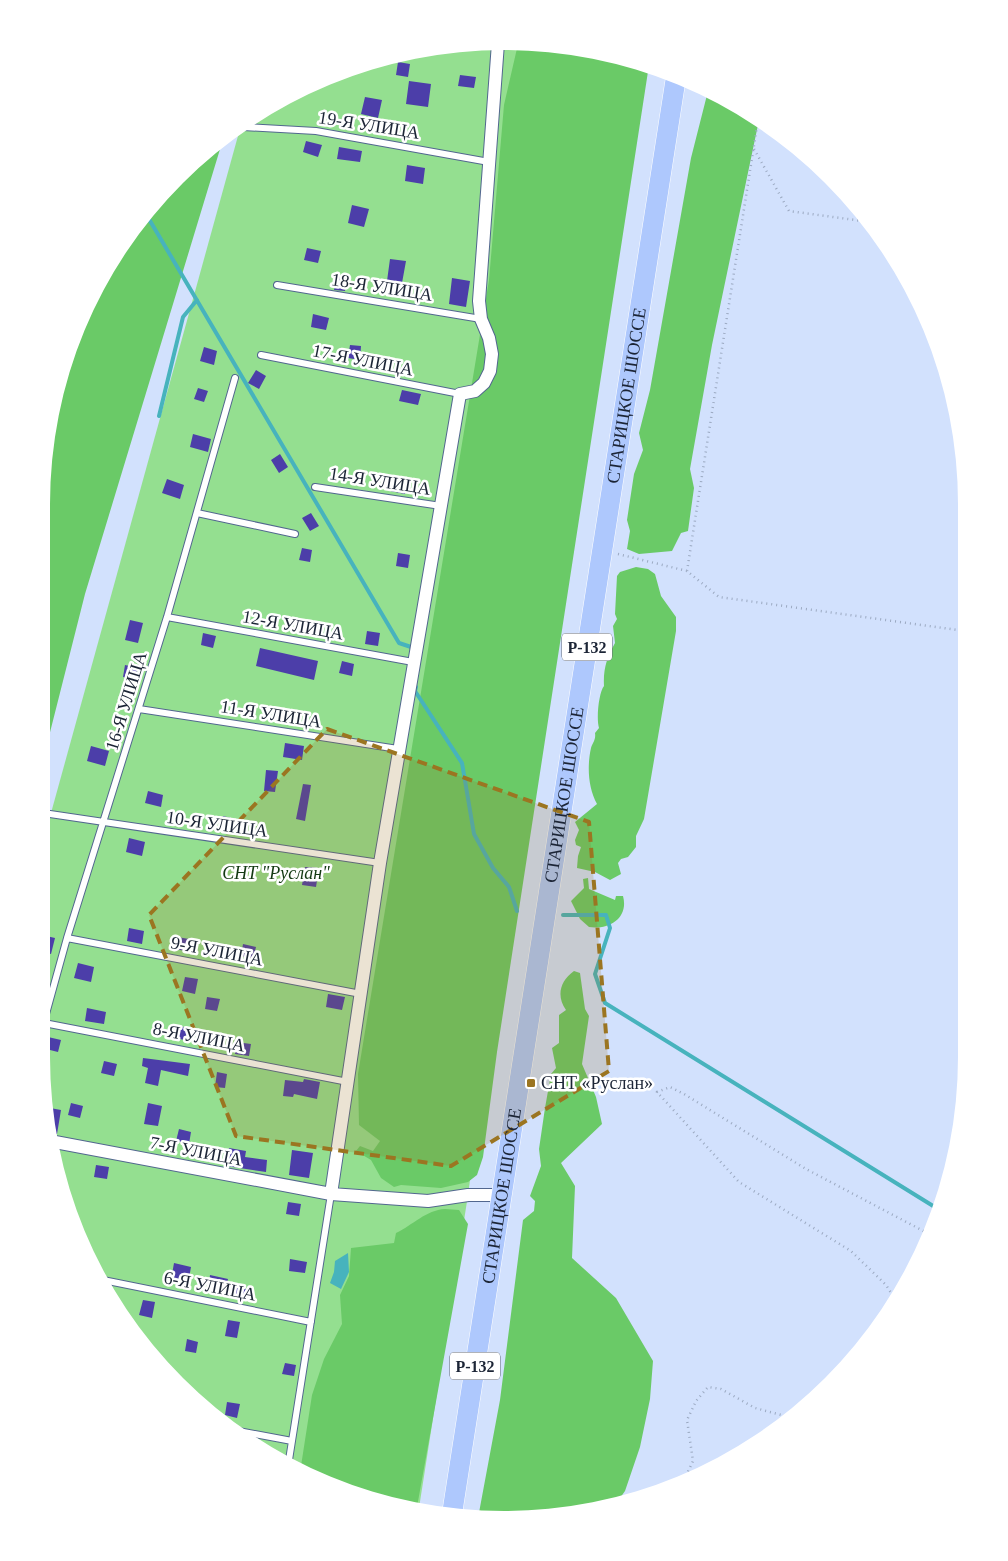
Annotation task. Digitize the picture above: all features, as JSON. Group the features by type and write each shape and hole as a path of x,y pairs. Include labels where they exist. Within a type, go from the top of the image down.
{"main road":[{"name":"СТАРИЦКОЕ ШОССЕ","path":"453,1508 675,84"}],"street":[{"path":"331,1194 398,749 460,394 475,391 484,383 490,371 492,354 489,338 481,319 479,301 497,50"},
{"name":"7-Я УЛИЦА","path":"58,1143 331,1194 428,1201 468,1195 502,1195"}],"lane":[{"name":"19-Я УЛИЦА","path":"251,128 316,131 489,162"},
{"name":"18-Я УЛИЦА","path":"277,285 481,319"},
{"name":"17-Я УЛИЦА","path":"261,355 460,394"},
{"name":"16-Я УЛИЦА","path":"50,1001 167,617 236,378"},
{"name":"14-Я УЛИЦА","path":"315,487 441,506"},
{"path":"197,513 295,534"},
{"name":"12-Я УЛИЦА","path":"167,617 413,662"},
{"name":"11-Я УЛИЦА","path":"139,709 398,749"},
{"name":"10-Я УЛИЦА","path":"50,814 380,863"},
{"name":"9-Я УЛИЦА","path":"68,938 361,994"},
{"name":"8-Я УЛИЦА","path":"50,1023 348,1082"},
{"path":"290,1457 331,1194"},
{"name":"6-Я УЛИЦА","path":"110,1281 311,1322"},
{"path":"251,1433 292,1441"}],"path":[{"path":"687,571 757,128"},
{"path":"754,148 789,211 858,220"},
{"path":"602,550 687,571 719,597 958,630"},
{"path":"891,1293 886,1285 850,1251 739,1182 657,1092 670,1087 684,1094 806,1170 923,1231"},
{"path":"688,1471 694,1461 687,1420 696,1401 708,1387 721,1389 755,1408 782,1415"}],"highlighted area":[{"path":"327,729 589,822 609,1071 451,1166 236,1136 149,915"}],"green space":[{"name":"СНТ \"Руслан\"","path":"504,50 563,54 620,65 468,1195 420,1503 386,1496 358,1487 303,1464 277,1450 228,1417 183,1378 163,1356 144,1333 111,1284 97,1258 74,1203 65,1175 54,1116 50,1057 50,817 238,137 277,111 330,85 386,65 415,59 474,51"},
{"path":"517,50 563,54 593,59 622,65 648,73 497,1052 483,1157 477,1175 468,1182 441,1188 401,1185 394,1187 381,1178 371,1160 356,1151 360,1146 373,1151 380,1141 359,1125 358,1074 489,280 504,105"},
{"path":"706,98 757,128 712,345 690,469 694,488 688,531 681,533 672,551 639,554 627,549 630,531 627,520 634,474 643,450 639,433 650,390 691,158"},
{"path":"219,151 85,594 50,732 51,474 54,445 65,386 74,358 97,303 127,252 144,228 183,183"},
{"path":"636,567 648,569 655,574 661,596 676,617 676,631 644,819 636,836 636,847 628,857 621,859 618,863 621,874 610,880 595,872 577,868 581,847 576,845 575,840 579,830 575,822 597,804 590,784 589,762 595,733 599,728 598,706 604,686 605,669 615,643 613,626 617,619 615,614 617,576 620,572"},
{"path":"588,878 589,889 615,900 616,896 623,896 623,911 620,916 616,921 604,927 589,927 580,919 571,901 584,888 583,879"},
{"path":"574,971 580,973 585,1009 589,1016 582,1064 596,1097 602,1124 561,1163 575,1186 572,1258 616,1298 653,1361 650,1399 640,1447 625,1491 621,1496 563,1507 534,1510 479,1510 500,1400 523,1220 534,1211 535,1201 530,1196 541,1166 539,1149 545,1108 551,1074 556,1068 552,1048 559,1043 559,1015 566,1010 560,994 565,979"},
{"path":"438,1210 459,1210 468,1224 418,1502 386,1496 358,1487 301,1463 312,1395 324,1359 342,1324 340,1295 349,1276 351,1248 394,1243 396,1233"}],"shaded area":[{"path":"348,1253 349,1272 341,1289 330,1283 335,1261"}],"building":[{"path":"398,63 410,64 408,77 396,75"},
{"path":"460,75 476,77 474,88 458,86"},
{"path":"409,81 431,84 428,107 406,104"},
{"path":"365,97 382,100 378,118 361,114"},
{"path":"306,141 322,145 318,157 303,152"},
{"path":"339,147 362,151 360,162 337,159"},
{"path":"407,165 425,168 423,184 405,181"},
{"path":"352,205 369,209 364,227 348,223"},
{"path":"307,248 321,251 318,263 304,260"},
{"path":"390,259 406,261 402,283 387,281"},
{"path":"337,276 347,278 345,291 334,290"},
{"path":"452,278 470,281 466,307 449,304"},
{"path":"313,314 329,318 326,330 311,327"},
{"path":"350,345 361,346 360,360 348,358"},
{"path":"204,347 217,351 214,365 200,361"},
{"path":"256,370 266,376 259,389 248,383"},
{"path":"198,388 208,391 204,402 194,399"},
{"path":"402,390 421,394 418,405 399,401"},
{"path":"193,434 211,439 208,452 190,447"},
{"path":"280,454 288,467 279,473 271,460"},
{"path":"167,479 184,485 180,499 162,493"},
{"path":"392,479 407,481 405,494 390,491"},
{"path":"311,513 319,526 310,531 302,518"},
{"path":"302,548 312,550 310,562 299,560"},
{"path":"398,553 410,555 408,568 396,566"},
{"path":"130,620 143,623 138,643 125,640"},
{"path":"367,631 380,633 378,646 365,644"},
{"path":"203,633 216,636 213,648 201,645"},
{"path":"260,648 318,661 314,680 256,666"},
{"path":"342,661 354,664 352,676 339,673"},
{"path":"125,665 138,668 135,680 123,677"},
{"path":"285,743 304,746 302,760 283,757"},
{"path":"91,746 109,751 105,766 87,761"},
{"path":"266,770 278,771 275,792 264,791"},
{"path":"303,784 311,785 305,821 296,819"},
{"path":"148,791 163,795 161,807 145,803"},
{"path":"223,816 235,819 232,831 220,828"},
{"path":"129,838 145,842 142,856 126,852"},
{"path":"305,867 319,868 316,887 302,885"},
{"path":"129,928 144,931 142,944 127,941"},
{"path":"50,937 55,938 50,954"},
{"path":"177,937 189,939 186,951 174,949"},
{"path":"243,944 256,947 253,959 241,956"},
{"path":"78,963 94,967 91,982 74,978"},
{"path":"185,977 198,979 195,994 182,991"},
{"path":"328,994 345,997 342,1010 326,1007"},
{"path":"207,997 220,999 217,1011 205,1009"},
{"path":"87,1008 106,1012 104,1024 85,1021"},
{"path":"176,1025 188,1028 185,1040 174,1038"},
{"path":"50,1037 61,1040 58,1052 50,1050"},
{"path":"236,1042 251,1044 249,1056 235,1054"},
{"path":"143,1058 190,1064 188,1076 161,1070 158,1086 145,1083 148,1068 142,1066"},
{"path":"104,1061 117,1064 114,1076 101,1073"},
{"path":"217,1072 227,1074 225,1088 215,1087"},
{"path":"304,1079 320,1082 317,1099 294,1094 293,1097 283,1096 285,1080 303,1082"},
{"path":"71,1103 83,1106 80,1118 68,1115"},
{"path":"148,1103 162,1106 158,1126 144,1124"},
{"path":"53,1109 61,1110 57,1134"},
{"path":"179,1129 191,1132 189,1144 176,1141"},
{"path":"229,1148 246,1151 245,1157 267,1160 266,1172 226,1166"},
{"path":"292,1150 313,1153 309,1178 289,1175"},
{"path":"96,1165 109,1167 107,1179 94,1177"},
{"path":"288,1202 301,1204 299,1216 286,1214"},
{"path":"290,1259 307,1262 305,1273 289,1271"},
{"path":"174,1263 191,1267 188,1284 171,1280"},
{"path":"210,1275 228,1279 225,1292 208,1289"},
{"path":"235,1286 247,1289 244,1300 233,1298"},
{"path":"143,1300 155,1302 152,1318 139,1315"},
{"path":"228,1320 240,1322 237,1338 225,1336"},
{"path":"187,1339 198,1342 196,1353 185,1351"},
{"path":"285,1363 296,1365 294,1376 282,1374"},
{"path":"227,1402 240,1404 237,1418 225,1415"}],"waterway":[{"path":"150,221 399,643 411,647"},
{"path":"159,416 183,317 197,300"},
{"path":"416,687 415,691 462,763 474,834 493,868 509,887 517,911"},
{"path":"563,915 606,915 610,928 595,974 605,1003 933,1206"}],"place":[{"name":"СНТ «Руслан»","path":"531,1083"}]}
